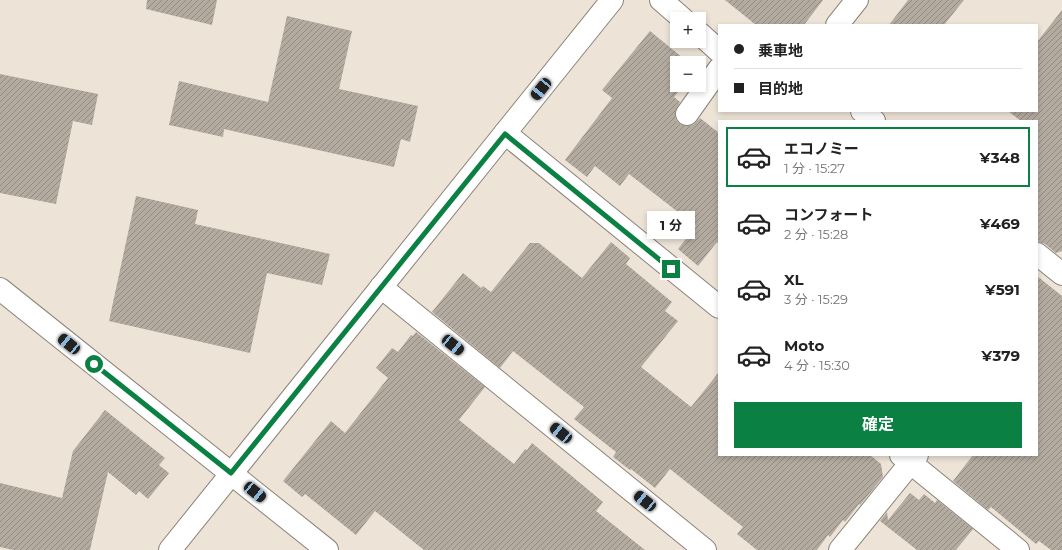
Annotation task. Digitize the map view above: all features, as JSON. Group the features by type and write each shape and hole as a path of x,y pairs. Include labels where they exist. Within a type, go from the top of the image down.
{"street":[{"path":"170,550 612,0"},
{"path":"661,0 675,12"},
{"path":"838,24 857,0"},
{"path":"706,39 718,49"},
{"path":"687,114 718,70"},
{"path":"863,112 873,120"},
{"path":"505,134 718,306"},
{"path":"1038,255 1062,274"},
{"path":"381,287 705,550"},
{"path":"0,290 327,550"},
{"path":"840,550 909,458 1018,550"}],"building":[{"path":"147,0 217,0 212,25 146,9"},
{"path":"725,0 823,0 805,24 755,24"},
{"path":"908,0 964,0 945,24 890,24"},
{"path":"1062,10 1062,251 1056,253 1045,244 1038,242 1038,120 1020,120 1009,112 1038,112 1038,41"},
{"path":"287,16 352,31 339,89 418,106 410,142 401,139 394,167 224,129 223,137 169,125 179,81 268,102"},
{"path":"650,31 680,56 670,56 670,92 678,92 674,97 680,102 675,112 676,120 680,124 686,126 693,125 700,118 718,132 718,243 717,242 698,266 678,249 696,226 629,174 620,186 595,166 587,177 565,160 612,98 602,90"},
{"path":"0,74 98,94 92,125 73,121 56,204 0,193"},
{"path":"136,196 198,210 195,224 330,254 322,285 267,273 250,353 109,321"},
{"path":"611,242 630,258 626,264 672,302 665,311 678,321 641,367 691,407 718,373 718,456 871,456 881,464 883,477 845,522 843,520 830,537 828,535 817,550 757,550 737,534 743,527 670,469 655,488 613,457 616,452 574,419 584,407 513,351 500,368 432,312 463,273 481,288 483,286 491,292 530,243 539,243 582,278"},
{"path":"1038,277 1062,296 1062,550 1051,550 1039,541 1036,544 991,507 988,510 953,481 972,456 1038,456"},
{"path":"416,332 485,387 459,420 514,464 525,449 527,450 532,443 603,502 596,511 645,550 424,550 375,511 356,535 305,494 302,497 283,481 331,421 345,433 388,378 376,368 392,348 398,352 411,335 413,336"},
{"path":"105,410 165,458 159,465 169,473 148,499 139,491 136,495 108,472 90,550 13,550 0,547 0,483 62,498 73,451"},
{"path":"910,493 919,500 924,494 935,503 937,500 973,529 956,550 917,550 880,521 887,512 888,520"}],"route":[{"path":"94,364 231,473 505,134 671,269"}]}
